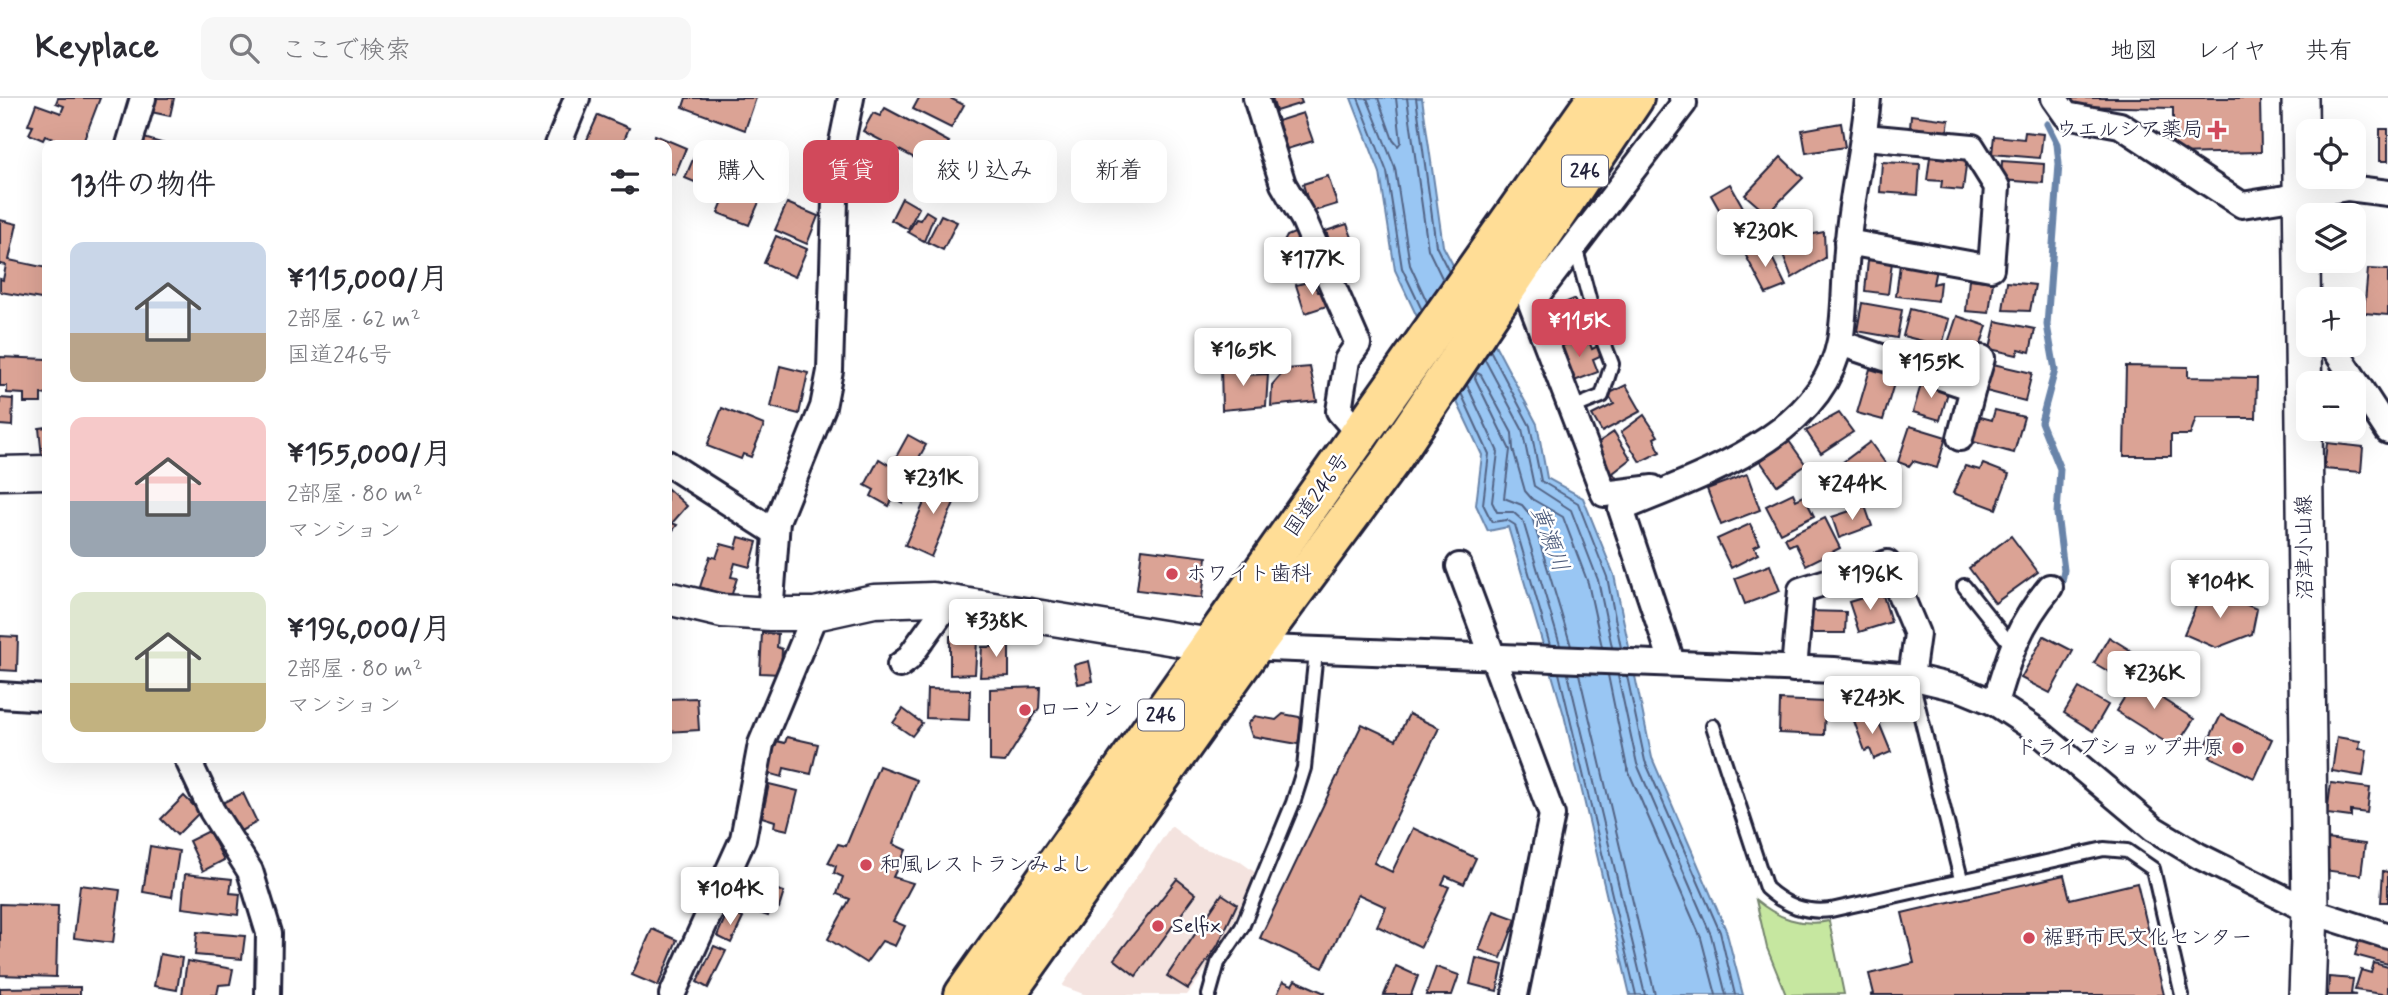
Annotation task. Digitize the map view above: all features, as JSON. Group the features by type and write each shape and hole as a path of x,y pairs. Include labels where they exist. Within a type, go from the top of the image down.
{"highway":[{"name":"国道246号","path":"1014,992 1252,648 1391,460 1597,98"},
{"name":"国道246号","path":"964,995 1360,435 1525,228 1634,98"}],"main road":[{"name":"沼津小山線","path":"2300,98 2301,196 2310,287"},
{"name":"沼津小山線","path":"2307,995 2314,357"}],"street":[{"path":"131,140 143,98"},
{"path":"560,140 577,98"},
{"path":"770,614 777,521 823,407 830,371 835,200 840,152 851,98"},
{"path":"1256,98 1283,184 1316,245 1358,344 1347,360 1339,411 1360,435"},
{"path":"1669,488 1640,488 1604,494 1531,303 1684,103 1682,98"},
{"path":"1672,662 1621,509 1753,451 1801,411 1823,383 1840,343 1847,243 1853,194 1865,136 1868,98"},
{"path":"2054,98 2066,114 2120,125 2242,205 2348,188 2388,193"},
{"path":"1847,243 1992,268 1997,187 1972,147 1865,136"},
{"path":"1840,343 1973,388"},
{"path":"2332,357 2388,431"},
{"path":"1960,438 1982,358"},
{"path":"672,466 776,533"},
{"path":"0,473 42,472"},
{"path":"1794,668 1801,590 1887,563 1917,634 1912,677"},
{"path":"1459,566 1552,816 1515,995"},
{"path":"1995,703 2011,645 2028,612 2050,587"},
{"path":"672,599 722,611 815,614 874,601 933,599 1211,645 1317,652 1672,662 1912,677 1961,689 1995,703 2036,730 2094,782 2154,829 2199,856 2310,911 2388,936"},
{"path":"900,665 908,659 949,602"},
{"path":"672,995 743,839 761,744 815,614"},
{"path":"0,695 42,698"},
{"path":"189,763 212,811 250,871 269,933 268,995"}],"lane":[{"path":"1572,408 1602,396 1612,364 1594,317 1575,246"},
{"path":"1964,586 2011,645"},
{"path":"1209,995 1218,963 1242,927 1270,864 1297,792 1304,768 1317,652"},
{"path":"1912,677 1961,879"},
{"path":"1713,726 1766,888 1786,904 1816,911 1831,910 2104,849 2127,851 2153,869 2182,995"}],"shaded area":[{"path":"1171,826 1197,846 1238,860 1256,873 1220,951 1187,995 1086,995 1062,986"}],"green space":[{"path":"1756,900 1773,912 1799,922 1829,921 1844,994 1786,995 1767,948"}],"water":[{"name":"黄瀬川","path":"1351,98 1422,98 1443,246 1537,424 1547,478 1583,498 1614,575 1652,758 1726,930 1743,995 1630,995 1564,715 1508,527 1488,531 1476,505 1482,455 1395,270 1380,173"}],"building":[{"path":"58,98 100,98 84,140 56,140 45,136 43,140 29,134 33,126 28,125 36,104 61,113 64,106 56,103"},
{"path":"154,98 174,98 170,116 151,112"},
{"path":"686,98 756,98 745,130 683,107"},
{"path":"919,98 950,98 964,105 951,128 913,109"},
{"path":"1272,98 1300,98 1302,103 1276,111"},
{"name":"ウエルシア薬局","path":"2072,98 2260,98 2261,152 2173,154 2173,108 2072,106"},
{"path":"885,108 945,140 913,140 913,157 899,150 899,140 880,140 863,131 873,113 880,116"},
{"path":"1303,113 1313,141 1287,149 1278,121"},
{"path":"598,115 629,128 624,140 587,140"},
{"path":"1911,115 1949,120 1947,134 1910,129"},
{"path":"1841,123 1845,147 1806,153 1802,130"},
{"path":"2380,129 2388,129 2388,161 2380,161"},
{"path":"2025,132 2043,134 2040,158 1992,154 1994,136 2024,139"},
{"path":"655,135 667,140 653,140"},
{"path":"672,142 686,148 675,175 672,174"},
{"path":"1950,155 1967,157 1963,190 1941,188 1942,181 1927,180 1930,157 1949,159"},
{"path":"1781,157 1803,178 1767,214 1745,195"},
{"path":"693,159 693,181 685,178"},
{"path":"2002,161 2044,164 2043,183 2001,180"},
{"path":"1882,162 1920,164 1918,195 1880,192"},
{"path":"1328,176 1337,204 1311,212 1303,184"},
{"path":"1730,184 1753,225 1734,236 1711,195"},
{"path":"902,198 919,208 908,229 891,220"},
{"path":"722,203 759,203 749,225 718,213"},
{"path":"787,203 818,216 807,244 775,230"},
{"path":"926,211 934,216 924,241 908,232 916,219 920,220"},
{"path":"941,215 957,222 943,250 927,242"},
{"path":"0,220 17,224 9,260 42,267 42,299 0,292 0,279 3,280 6,265 0,264"},
{"path":"1347,224 1357,251 1336,259 1326,231"},
{"path":"1299,231 1315,272 1290,280 1279,251 1287,236"},
{"path":"1824,232 1825,258 1792,278 1778,241"},
{"path":"776,236 807,249 795,277 764,263"},
{"path":"1765,243 1786,286 1766,294 1745,254"},
{"path":"1868,260 1892,262 1888,294 1865,291"},
{"path":"1900,264 1936,269 1933,284 1940,282 1938,301 1896,296"},
{"path":"2368,269 2388,270 2388,315 2366,313"},
{"path":"1969,279 1993,282 1989,313 1966,311"},
{"path":"1312,281 1318,292 1324,292 1330,305 1305,313 1296,285"},
{"path":"2007,282 2035,285 2030,311 2003,310"},
{"path":"1574,299 1583,320 1573,324 1576,333 1554,342 1542,312"},
{"path":"1862,303 1902,310 1897,338 1857,331"},
{"path":"1910,309 1949,319 1942,346 1903,336"},
{"path":"1957,316 1987,326 1979,350 1970,347 1967,356 1946,349"},
{"path":"1996,321 2035,329 2030,352 2019,349 2017,355 1990,349"},
{"path":"1587,336 1592,349 1598,346 1602,355 1593,359 1598,372 1569,383 1556,348"},
{"path":"0,357 42,359 41,403 24,403 24,394 7,393 7,386 0,386"},
{"path":"1993,364 2032,373 2025,401 1986,391"},
{"path":"1248,365 1248,375 1268,374 1266,406 1222,410 1221,366"},
{"path":"780,366 808,373 799,414 771,407"},
{"path":"2126,366 2188,367 2188,377 2257,378 2256,418 2196,418 2190,435 2171,435 2171,456 2124,456"},
{"path":"1310,367 1317,401 1271,406 1272,385 1286,369"},
{"path":"1870,369 1896,377 1883,420 1857,413"},
{"path":"1922,381 1949,389 1940,420 1913,412"},
{"path":"1626,385 1641,411 1602,432 1592,415 1614,404 1608,394"},
{"path":"0,398 13,399 12,426 0,425"},
{"path":"722,408 764,425 751,457 743,454 741,459 707,446"},
{"path":"1995,410 2024,417 2014,453 1970,441 1977,416 1992,420"},
{"path":"1839,413 1853,432 1821,453 1806,431"},
{"path":"1644,415 1658,436 1654,438 1660,452 1640,462 1621,432"},
{"path":"1910,426 1946,437 1937,468 1913,461 1909,466 1898,462"},
{"path":"39,428 42,428 42,457"},
{"path":"1614,432 1631,459 1613,473 1617,479 1609,484 1596,444"},
{"path":"908,435 926,445 909,476 915,480 903,503 893,498 889,506 871,496 874,490 865,485 879,459 891,466"},
{"path":"1789,441 1806,465 1777,485 1760,461"},
{"path":"1870,442 1891,471 1875,482 1869,474 1850,488 1835,468"},
{"path":"2327,443 2363,447 2361,472 2324,469"},
{"path":"1983,464 2009,474 1996,509 1953,493 1965,466 1980,470"},
{"path":"1747,474 1760,510 1721,525 1707,489"},
{"path":"936,476 961,486 931,557 905,545"},
{"path":"672,492 687,506 672,523"},
{"path":"1793,493 1796,500 1804,496 1814,516 1780,533 1766,506"},
{"path":"1865,506 1872,526 1839,538 1832,517"},
{"path":"1825,518 1840,548 1806,565 1795,543 1789,546 1785,538"},
{"path":"1750,524 1760,544 1754,547 1758,554 1731,568 1717,539"},
{"path":"2011,536 2038,572 1995,603 1969,568"},
{"path":"739,537 757,542 750,567 735,563 731,577 737,578 731,597 700,587 710,556 716,558 721,544 736,548"},
{"name":"ホワイト歯科","path":"1142,549 1207,557 1202,598 1137,590"},
{"path":"1770,565 1780,591 1745,604 1735,578"},
{"path":"2204,587 2257,609 2252,634 2216,648 2184,634"},
{"path":"1882,592 1891,622 1859,632 1849,602"},
{"path":"1806,611 1846,612 1845,633 1806,633"},
{"path":"762,633 778,634 777,647 782,649 781,674 760,673"},
{"path":"961,635 962,642 977,641 975,674 950,675 950,636"},
{"path":"0,636 18,637 17,671 0,670"},
{"path":"2044,636 2073,651 2050,693 2021,678"},
{"path":"2109,637 2138,655 2123,680 2094,663"},
{"path":"993,638 1009,638 1009,676 980,677 982,647 992,647"},
{"path":"1089,661 1093,681 1078,684 1074,665"},
{"path":"2141,671 2161,683 2156,691 2164,700 2194,719 2175,748 2116,711"},
{"path":"1040,687 1039,708 1005,762 990,761 990,689"},
{"path":"2079,688 2108,705 2093,731 2064,713"},
{"path":"927,689 970,690 969,720 926,718"},
{"path":"697,698 699,730 672,732 672,699"},
{"path":"1780,700 1825,702 1824,735 1779,733"},
{"path":"903,709 922,723 912,736 893,723"},
{"path":"1875,713 1891,752 1874,759 1870,749 1865,751 1854,721"},
{"path":"1283,714 1299,717 1302,721 1298,744 1252,736 1248,724 1255,716 1276,720"},
{"path":"1409,714 1439,728 1374,863 1392,872 1413,828 1476,858 1464,884 1446,876 1442,884 1449,887 1421,947 1377,926 1386,907 1358,894 1323,968 1260,938 1362,724 1396,740"},
{"path":"2221,715 2272,739 2254,778 2210,757 2214,749 2206,745"},
{"path":"787,737 818,744 811,774 784,768 782,777 768,773 776,741 785,743"},
{"path":"2337,737 2360,741 2359,749 2367,750 2363,776 2332,771"},
{"name":"和風レストランみよし","path":"879,766 917,780 893,844 906,850 893,877 913,883 893,921 905,926 895,946 882,941 866,963 828,939 850,899 837,894 843,877 834,873 836,866 828,863 838,844 846,846"},
{"path":"2331,783 2370,788 2367,813 2351,811 2351,817 2327,814"},
{"path":"769,784 798,791 788,830 774,827 775,821 762,817"},
{"path":"243,793 257,822 237,833 222,803"},
{"path":"184,796 200,812 177,835 161,819"},
{"path":"209,831 224,860 203,871 189,841"},
{"path":"2327,839 2365,844 2361,875 2323,870"},
{"path":"150,846 179,851 172,897 143,892"},
{"path":"2383,871 2388,872 2388,902 2381,902"},
{"path":"185,874 232,879 230,893 240,894 238,915 182,908"},
{"name":"裾野市民文化センター","path":"2064,875 2070,899 2137,883 2164,995 1870,995 1874,994 1869,974 1914,963 1902,913"},
{"path":"743,879 784,892 779,908 771,906 768,916 735,905"},
{"path":"1177,879 1196,894 1136,976 1114,959"},
{"path":"80,885 120,890 113,943 74,938"},
{"path":"1222,894 1237,904 1218,945 1188,989 1167,976"},
{"path":"0,904 58,906 56,977 0,975"},
{"path":"728,911 743,918 731,943 717,936"},
{"path":"1494,911 1516,919 1501,958 1479,950"},
{"path":"652,929 677,940 658,986 632,975"},
{"path":"197,932 245,936 242,959 195,955"},
{"path":"2360,938 2388,946 2388,964 2355,955"},
{"path":"714,946 726,951 708,988 697,982"},
{"path":"160,954 182,958 177,990 154,986"},
{"path":"1476,958 1503,965 1497,991 1470,984"},
{"path":"187,961 233,969 230,984 219,985 217,995 182,995"},
{"path":"2374,963 2388,967 2388,995 2355,990 2361,970 2371,973"},
{"path":"1396,966 1418,976 1411,995 1384,995"},
{"path":"1436,967 1459,975 1452,995 1426,995"},
{"path":"2329,977 2353,979 2351,994 2356,995 2328,995"},
{"path":"1295,980 1325,993 1277,995 1283,981 1292,985"},
{"path":"80,987 80,995 0,995 0,988"}],"waterway":[{"path":"2047,124 2057,144 2059,164 2047,325 2055,370 2041,422 2060,469 2057,514 2064,570 2062,582"}],"place":[{"name":"ウエルシア薬局","path":"2217,130"},
{"name":"ホワイト歯科","path":"1172,574"},
{"name":"ローソン","path":"1025,710"},
{"name":"ドライブショップ井原","path":"2238,748"},
{"name":"和風レストランみよし","path":"866,865"},
{"name":"Selfix","path":"1158,926"},
{"name":"裾野市民文化センター","path":"2029,938"}]}
